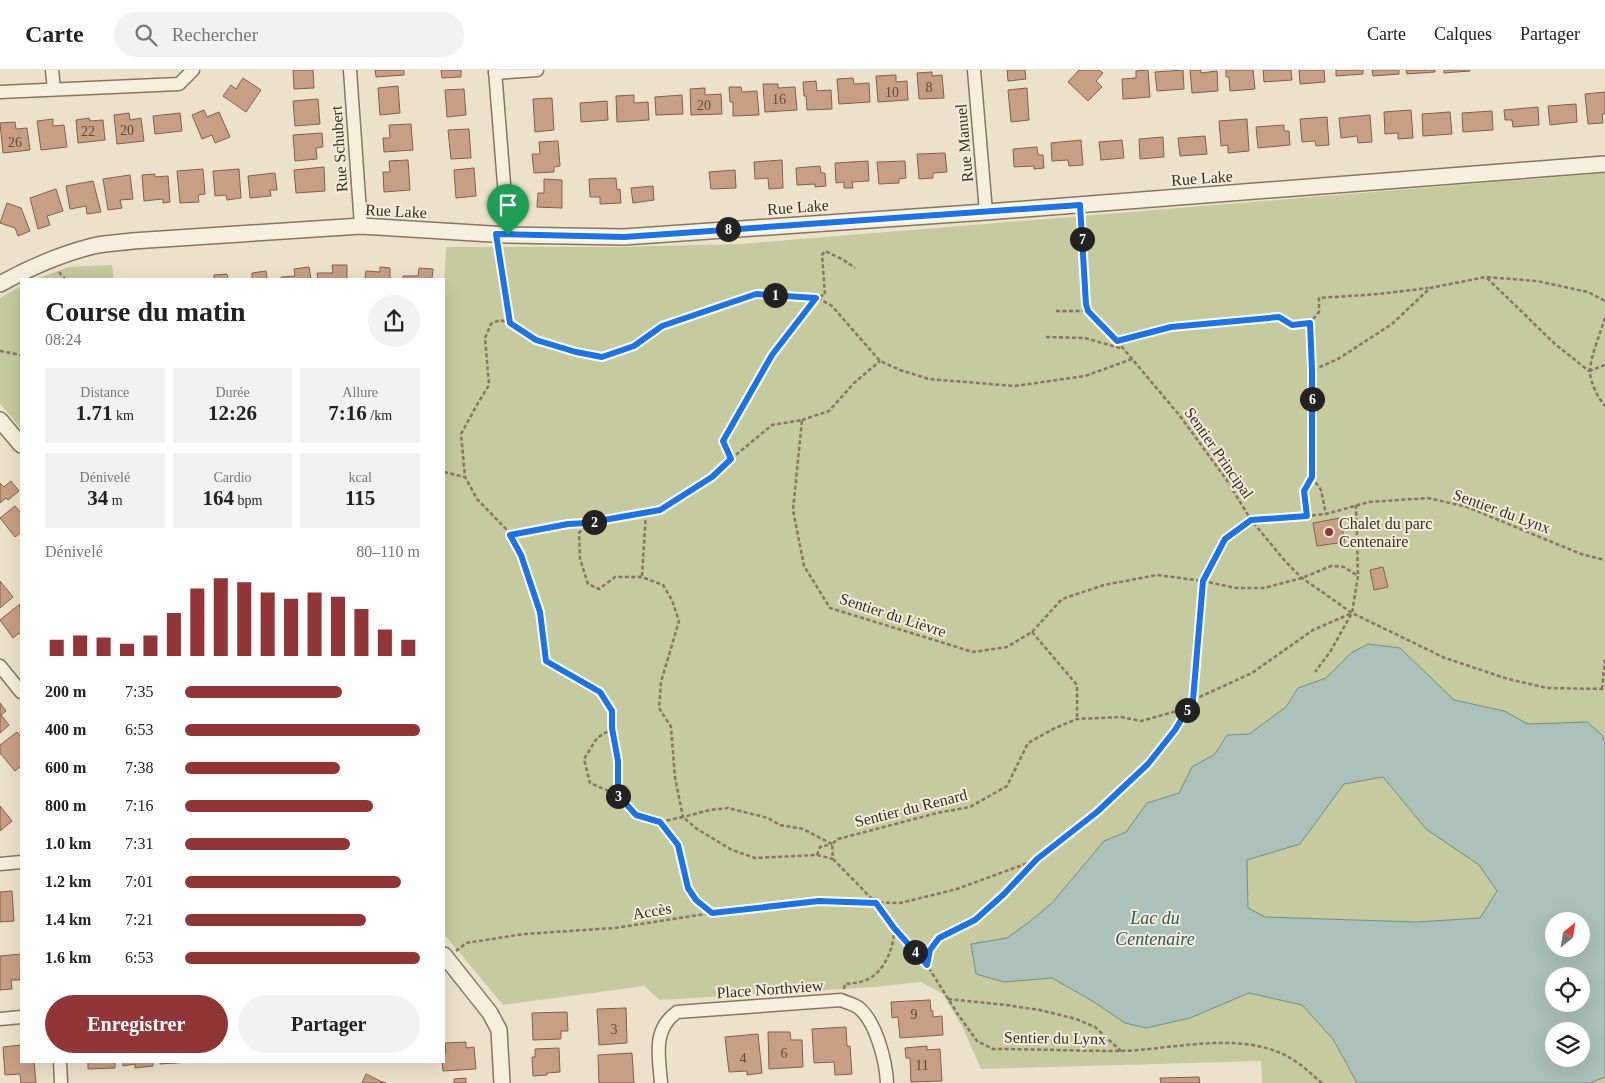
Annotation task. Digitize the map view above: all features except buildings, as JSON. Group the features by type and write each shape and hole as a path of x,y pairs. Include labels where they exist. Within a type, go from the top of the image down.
{"street":[{"path":"52,70 54,89"},
{"path":"0,92 179,84 193,70"},
{"name":"Rue Schubert","path":"350,70 362,226"},
{"path":"502,235 495,72 536,70"},
{"name":"Rue Manuel","path":"974,70 986,212"},
{"name":"Rue Lake","path":"0,284 31,268 63,255 95,246 132,241 362,226 502,235 624,237 986,212 1605,164"},
{"path":"0,420 20,444"},
{"path":"0,666 20,691"},
{"path":"0,864 20,862"},
{"path":"445,956 490,1012 499,1030 502,1083"},
{"name":"Place Northview","path":"661,1083 658,1042 669,1018 677,1012 841,1000 857,1006 873,1025 888,1083"},
{"path":"0,1019 20,1017"},
{"path":"60,1063 61,1083"}],"path":[{"path":"1056,311 1088,311 1080,205"},
{"path":"502,235 510,323"},
{"path":"618,795 618,761 612,728 612,711 600,692 546,661 540,612 521,555 506,529 477,498 465,477 461,434 489,385 485,338 491,324 500,320 510,323 536,340 576,352 602,357 634,346 662,326 756,294 816,298 825,295 822,254 825,251 855,268"},
{"path":"1486,277 1555,344 1590,371"},
{"path":"1307,516 1304,491 1312,477 1310,323 1318,312 1319,298 1430,288 1486,277 1537,281 1588,292 1605,301"},
{"path":"1312,370 1338,359 1392,324 1430,288"},
{"path":"816,298 832,306 880,362 929,379 1014,386 1085,376 1132,359"},
{"path":"731,459 723,441 772,355 816,298"},
{"name":"Sentier Principal","path":"1088,311 1125,350 1180,416 1226,479 1251,520 1285,561 1302,578 1352,613 1445,658 1508,679 1547,688 1603,689"},
{"path":"1117,341 1171,327 1279,317 1292,325 1310,323"},
{"path":"1605,318 1595,347 1590,371 1597,396 1605,406"},
{"path":"1046,337 1085,338 1125,350"},
{"path":"0,351 20,355"},
{"path":"510,535 660,510 712,477 772,425 802,420 829,411 854,383 880,362"},
{"path":"1590,371 1605,365"},
{"name":"Sentier du Lièvre","path":"802,420 793,510 804,566 830,608 973,652 1007,647 1032,632 1062,599 1104,585 1157,575 1203,581 1236,588 1264,588 1302,578 1330,566 1344,567 1358,576"},
{"path":"445,472 465,477"},
{"path":"1312,477 1321,490 1326,514"},
{"name":"Sentier du Lynx","path":"1251,520 1326,514 1368,502 1428,498 1466,507 1582,554 1605,560"},
{"path":"1315,672 1330,652 1352,613 1358,576 1356,506"},
{"path":"642,576 646,513"},
{"path":"927,965 930,950 939,938 975,920 1004,894 1037,859 1097,812 1148,764 1175,730 1193,700 1203,581 1225,539 1251,520"},
{"path":"587,523 579,533 580,559 588,584 599,589 615,577 642,576 663,585 672,600 679,621 661,682 659,708 671,727 675,778 683,816 697,829 732,850 755,858 817,855 833,858 876,903 894,928 927,965"},
{"name":"Sentier du Renard","path":"817,855 820,847 832,844 838,839 937,813 970,807 1007,786 1028,743 1055,728 1077,718 1121,717 1141,720 1177,712 1193,700 1252,673 1313,630 1352,613"},
{"path":"1032,632 1076,685 1077,718"},
{"path":"1603,689 1605,659"},
{"path":"612,728 597,738 584,759 590,783 618,795 636,815 660,822 710,810 728,808 768,818 780,825 803,829 832,844 833,858"},
{"path":"660,822 678,845 688,888 696,900 712,913"},
{"name":"Accès","path":"445,956 466,943 524,934 615,928 712,913 819,901 900,903 957,889 1037,859"},
{"path":"841,1000 846,984 866,980 873,976 886,962 894,938 894,928"},
{"name":"Sentier du Lynx","path":"927,965 977,1041 993,1049 1121,1051 1236,1042 1271,1050 1295,1061 1322,1083"},
{"path":"948,999 1006,1004 1076,1019 1095,1027 1121,1051"}],"green space":[{"path":"1605,173 1605,1083 1262,1083 1261,1061 981,1069 963,1028 943,994 921,982 875,987 660,1000 644,986 503,1005 445,935 444,278 446,247 619,247 741,244"},
{"path":"112,265 114,278 40,278 68,267"},
{"path":"20,287 20,428 0,403 0,298"}],"water":[{"name":"Lac du Centenaire","path":"1368,644 1400,648 1454,700 1504,711 1528,724 1587,722 1602,735 1605,743 1605,1077 1590,1083 1357,1083 1333,1039 1302,1005 1249,993 1190,1018 1146,1028 1125,1023 1094,1002 1052,978 1004,982 976,974 971,944 1007,938 1029,922 1052,903 1104,841 1126,832 1147,803 1179,793 1192,767 1215,754 1227,735 1249,734 1286,707 1298,688 1326,678 1351,653","holes":["1383,777 1426,829 1479,865 1497,891 1480,918 1416,922 1265,917 1248,908 1247,860 1300,844 1344,784"]}],"place":[{"name":"Chalet du parc Centenaire","path":"1329,532"}],"route":[{"path":"1080,205 1086,304 1088,311 1117,341 1171,327 1279,317 1292,325 1310,323 1312,477 1304,491 1307,516 1251,520 1225,539 1203,581 1193,700 1175,730 1148,764 1097,812 1037,859 1004,894 975,920 939,938 930,950 927,965 894,928 876,903 819,901 712,913 696,900 688,888 678,845 660,822 636,815 618,795 618,761 612,728 612,711 600,692 546,661 540,612 521,555 510,535 660,510 712,477 731,459 723,441 772,355 816,298 756,294 662,326 634,346 602,357 576,352 536,340 510,323 496,234 508,235 624,237 1080,205"}]}
